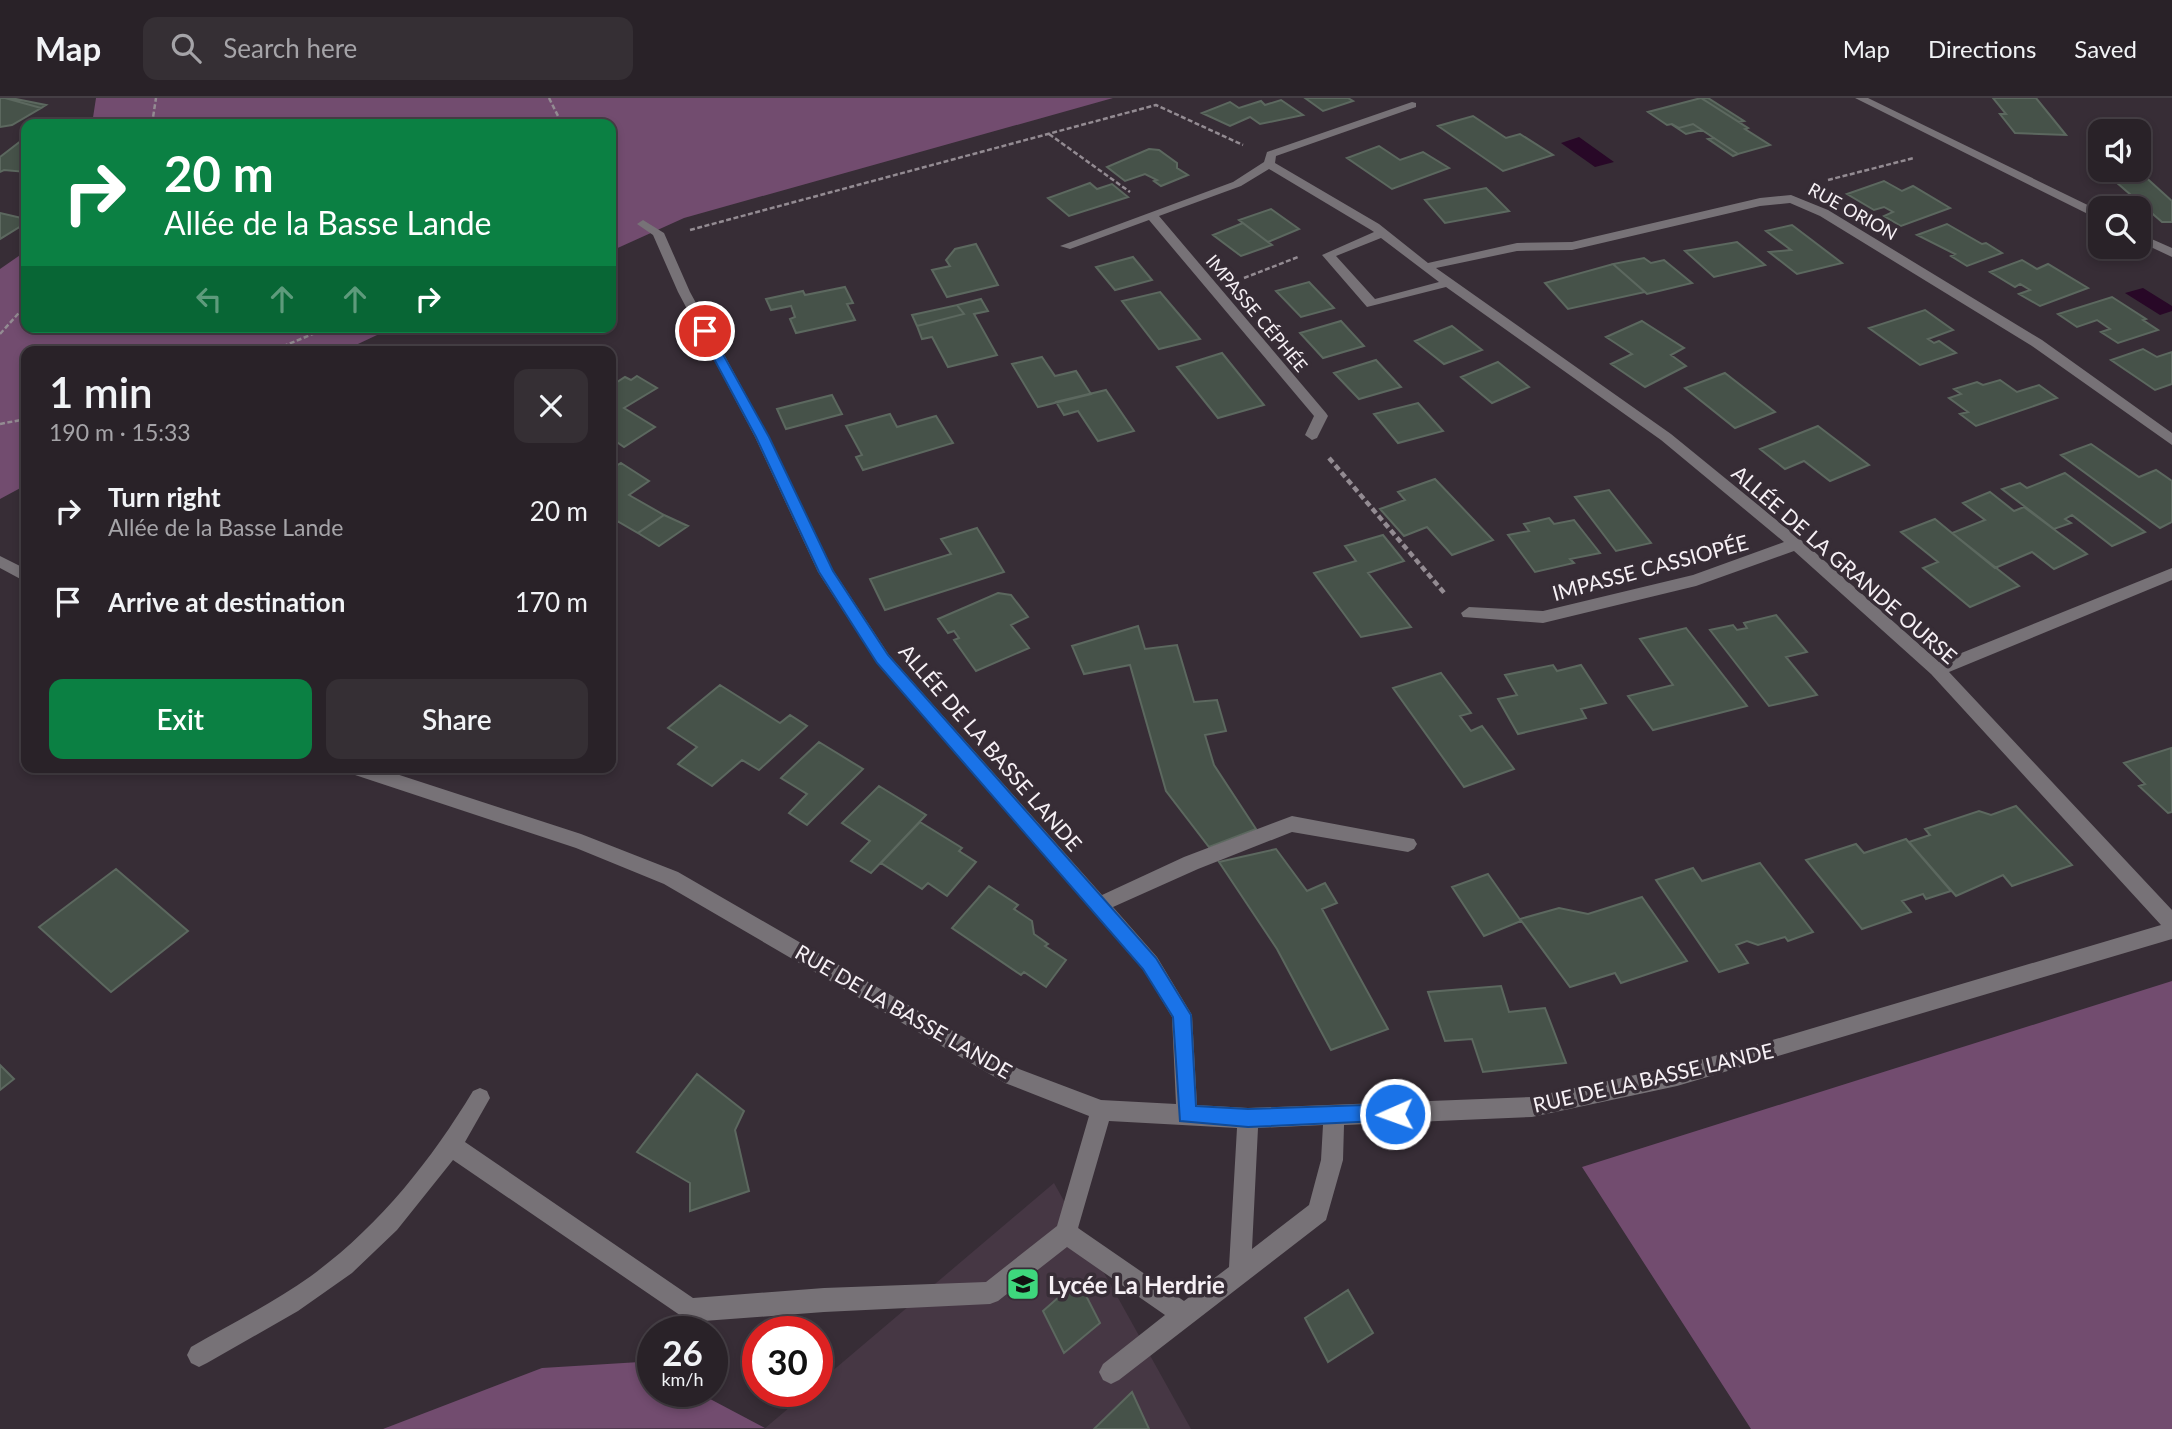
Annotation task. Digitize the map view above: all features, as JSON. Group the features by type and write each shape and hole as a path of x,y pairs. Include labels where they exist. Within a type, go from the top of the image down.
{"street":[{"path":"1860,98 2088,210"},
{"path":"1066,246 1237,184 1270,159 1412,106"},
{"name":"ALLÉE DE LA GRANDE OURSE","path":"1270,159 1382,233 1426,268 1666,438 1796,544 1937,670 2172,923"},
{"name":"RUE ORION","path":"1426,268 1517,247 1572,246 1760,202 1791,199 1824,213 2037,343 2172,440"},
{"name":"IMPASSE CÉPHÉE","path":"1152,216 1321,416 1312,435"},
{"name":"ALLÉE DE LA BASSE LANDE","path":"643,224 660,238 696,314 762,437 826,572 883,659 1150,963 1182,1015 1187,1115"},
{"path":"1382,233 1328,255 1371,304 1448,283"},
{"path":"2151,242 2172,253"},
{"name":"IMPASSE CASSIOPÉE","path":"1469,613 1543,617 1696,580 1796,544"},
{"path":"0,561 21,573"},
{"path":"1937,670 2172,574"},
{"name":"RUE DE LA BASSE LANDE","path":"370,773 581,842 671,877 1012,1076 1101,1110 1248,1118 1532,1107 1759,1054 2172,930"},
{"path":"1099,905 1191,863 1292,824 1408,844"},
{"path":"199,1355 319,1284 373,1239 452,1146 480,1098"},
{"path":"452,1146 690,1310 824,1300 990,1293 1066,1233 1101,1110"},
{"path":"1111,1372 1318,1213 1332,1160 1334,1116"},
{"path":"1240,1271 1248,1118"},
{"path":"1066,1233 1185,1315"}],"path":[{"path":"153,119 156,98"},
{"path":"549,98 560,119"},
{"path":"660,238 1156,105 1270,159"},
{"path":"1049,133 1151,207 1152,216"},
{"path":"1791,199 1803,186 1960,146"},
{"path":"1214,289 1310,253 1328,255"},
{"path":"0,334 21,311"},
{"path":"284,346 315,333"},
{"path":"0,424 21,420"},
{"path":"1312,435 1439,590 1469,613"}],"shaded area":[{"path":"96,98 1113,98 684,218 616,249 616,119 93,119"},
{"path":"1579,137 1614,162 1595,167 1561,143"},
{"path":"21,254 21,333 381,333 354,346 21,346 21,488 0,499 0,269"},
{"path":"2143,288 2172,306 2172,311 2160,315 2125,293"},
{"path":"2172,981 2172,1429 1751,1429 1582,1167"},
{"name":"Lycée La Herdrie","path":"1054,1183 1191,1429 764,1429 790,1407 833,1407 833,1370"},
{"path":"637,1362 637,1407 725,1407 765,1428 383,1429 542,1368"}],"building":[{"path":"0,98 41,108 12,125 0,127"},
{"path":"5,98 11,98 46,105 41,108"},
{"path":"1305,98 1348,98 1353,101 1323,111"},
{"path":"1701,98 1770,145 1738,154 1693,124 1679,128 1672,124 1667,125 1648,112"},
{"path":"1701,98 1708,98 1744,121 1739,122"},
{"path":"1993,98 2036,98 2066,135 2015,133 2000,114 2006,114"},
{"path":"1281,100 1303,115 1260,124 1250,117 1230,126 1202,113 1230,102 1239,108 1261,101 1265,105"},
{"path":"1473,116 1506,138 1520,134 1553,155 1503,171 1438,126"},
{"path":"1671,124 1679,128 1693,124 1702,130 1686,134"},
{"path":"1714,138 1738,154 1733,156 1708,139"},
{"path":"21,141 21,172 0,172 0,157"},
{"path":"1379,146 1400,160 1423,152 1449,168 1392,189 1347,158"},
{"path":"1149,149 1159,150 1188,175 1161,186 1154,181 1157,180 1145,174 1125,181 1107,167"},
{"path":"1884,181 1902,191 1913,186 1950,208 1901,226 1884,216 1893,212 1884,207 1874,210 1847,194"},
{"path":"2116,182 2151,182 2172,201 2172,222 2162,222 2151,212 2151,196 2132,196"},
{"path":"1090,183 1097,189 1112,184 1128,197 1069,216 1048,198"},
{"path":"1486,188 1509,211 1445,223 1425,200"},
{"path":"1271,209 1299,229 1268,242 1239,220"},
{"path":"0,213 21,218 21,226 0,239"},
{"path":"1243,223 1272,245 1241,256 1213,235"},
{"path":"1947,224 2002,253 1967,266 1951,256 1955,254 1917,235"},
{"path":"1792,225 1842,263 1797,274 1769,252 1791,250 1766,231"},
{"path":"1737,242 1765,265 1714,277 1685,251"},
{"path":"976,244 998,285 947,297 932,270 950,266 946,260 955,249"},
{"path":"1133,257 1152,280 1115,290 1096,267"},
{"path":"1644,258 1651,263 1664,260 1692,283 1647,294 1613,264"},
{"path":"2022,260 2037,269 2048,264 2088,288 2040,306 2019,294 2030,290 2020,284 2015,287 1990,272"},
{"path":"1613,264 1645,292 1568,309 1545,283"},
{"path":"1309,282 1334,308 1301,317 1276,291"},
{"path":"845,287 853,303 847,304 855,320 796,333 790,319 795,317 791,306 771,310 766,299 803,291 805,295"},
{"path":"1160,292 1200,339 1159,349 1122,301"},
{"path":"2112,297 2158,330 2118,343 2101,332 2110,329 2097,320 2077,327 2058,314"},
{"path":"981,299 988,311 974,314 997,355 948,367 932,337 922,339 917,326 964,314 957,305"},
{"path":"957,305 964,314 917,326 912,315"},
{"path":"1925,310 1953,330 1928,339 1934,343 1939,341 1956,353 1920,365 1869,328"},
{"path":"1341,321 1364,346 1323,358 1300,333"},
{"path":"1642,321 1684,348 1671,355 1686,366 1645,387 1611,364 1632,354 1606,337"},
{"path":"1452,326 1482,350 1444,364 1415,341"},
{"path":"2143,349 2157,357 2172,352 2172,384 2155,390 2111,360"},
{"path":"1222,353 1264,405 1218,418 1177,367"},
{"path":"1042,357 1055,376 1076,371 1091,394 1038,407 1012,364"},
{"path":"1376,360 1401,387 1359,399 1334,373"},
{"path":"1498,362 1529,387 1492,403 1461,377"},
{"path":"1725,373 1775,412 1735,428 1685,388"},
{"path":"637,376 657,388 624,408 655,427 624,447 616,441 616,381 625,377 631,380"},
{"path":"2000,380 2017,392 2039,385 2057,398 1976,426 1960,414 1968,412 1949,398 1961,394 1954,389 1977,382 1983,385"},
{"path":"1106,390 1134,431 1098,441 1078,411 1064,415 1056,402"},
{"path":"832,395 842,414 786,429 777,409"},
{"path":"1418,403 1443,431 1398,443 1374,414"},
{"path":"890,414 897,427 936,416 953,443 863,470 856,457 862,455 846,426"},
{"path":"1818,426 1869,465 1830,481 1804,461 1785,469 1760,449"},
{"path":"2091,444 2139,477 2156,470 2172,481 2172,522 2160,528 2061,455"},
{"path":"621,463 649,481 629,495 664,515 638,533 616,522 616,466"},
{"path":"2065,473 2145,532 2112,546 2072,515 2065,519 2071,523 2054,529 2002,489 2020,483 2027,488"},
{"path":"1435,479 1493,540 1452,555 1427,527 1404,536 1380,509 1405,500 1398,492"},
{"path":"1609,490 1651,543 1616,551 1575,497"},
{"path":"1990,492 2014,511 2024,507 2087,554 2054,569 2032,552 1995,568 1952,533 1985,520 1963,503"},
{"path":"664,515 688,526 659,546 638,533"},
{"path":"1549,518 1554,524 1574,520 1600,553 1570,559 1574,563 1535,572 1508,535 1529,531 1524,524"},
{"path":"1935,519 2019,586 1970,607 1923,568 1938,562 1901,532"},
{"path":"977,528 1004,572 885,610 870,579 951,554 941,539"},
{"path":"1383,535 1404,561 1368,573 1411,627 1361,637 1314,573 1356,561 1345,546"},
{"path":"998,593 1011,595 1028,617 1011,625 1029,648 976,671 954,640 959,638 954,631 948,633 938,619"},
{"path":"1776,615 1807,652 1786,657 1817,695 1769,706 1710,630 1733,625 1737,630 1747,628 1744,623"},
{"path":"1138,626 1145,649 1177,645 1194,702 1217,700 1226,731 1205,735 1214,765 1256,829 1209,847 1166,791 1130,665 1084,674 1072,646"},
{"path":"1686,628 1747,706 1653,730 1628,696 1673,685 1640,639"},
{"path":"1553,665 1557,671 1581,665 1606,703 1581,709 1586,718 1518,734 1498,699 1517,695 1505,675"},
{"path":"1441,673 1471,713 1460,716 1471,731 1482,726 1514,769 1464,787 1393,688"},
{"path":"720,685 780,723 790,715 807,726 759,770 742,760 712,786 678,764 697,747 668,728"},
{"path":"819,742 863,769 807,825 789,813 807,794 781,778"},
{"path":"2171,748 2172,812 2168,813 2139,786 2145,784 2124,763"},
{"path":"879,786 926,815 871,873 851,861 870,841 842,823"},
{"path":"2016,806 2072,865 2012,886 2003,875 1956,896 1909,842 1930,835 1925,829 1979,811 1991,815"},
{"path":"920,822 962,848 959,851 976,862 947,896 928,883 922,889 881,863"},
{"path":"1906,839 1951,891 1926,899 1923,894 1902,901 1911,912 1862,929 1806,860 1856,844 1864,853"},
{"path":"1276,849 1307,891 1325,883 1337,903 1322,909 1388,1029 1331,1050 1277,949 1219,862"},
{"path":"1760,863 1813,932 1788,941 1785,937 1758,945 1747,941 1736,945 1748,963 1719,972 1656,880 1693,868 1702,881"},
{"path":"116,869 188,931 111,992 39,927"},
{"path":"1488,874 1521,921 1484,936 1452,887"},
{"path":"989,886 1018,905 1014,909 1032,921 1034,934 1048,944 1045,946 1066,960 1046,987 1024,972 1021,975 952,928"},
{"path":"1642,897 1687,961 1621,983 1615,973 1570,987 1520,919 1559,908 1588,914"},
{"path":"1501,986 1509,1012 1545,1008 1566,1063 1483,1072 1472,1039 1445,1041 1428,992"},
{"path":"0,1065 14,1079 0,1090"},
{"path":"697,1074 744,1111 735,1130 749,1191 690,1211 690,1183 637,1152"},
{"path":"1078,1280 1100,1323 1064,1353 1043,1311"},
{"path":"1348,1290 1373,1333 1328,1362 1305,1318"},
{"path":"1132,1392 1149,1429 1094,1429"}],"place":[{"name":"Lycée La Herdrie","path":"1023,1284"}],"route":[{"path":"705,331 762,437 826,572 883,659 929,715 1150,963 1182,1015 1187,1115 1248,1118 1395,1114"}]}
